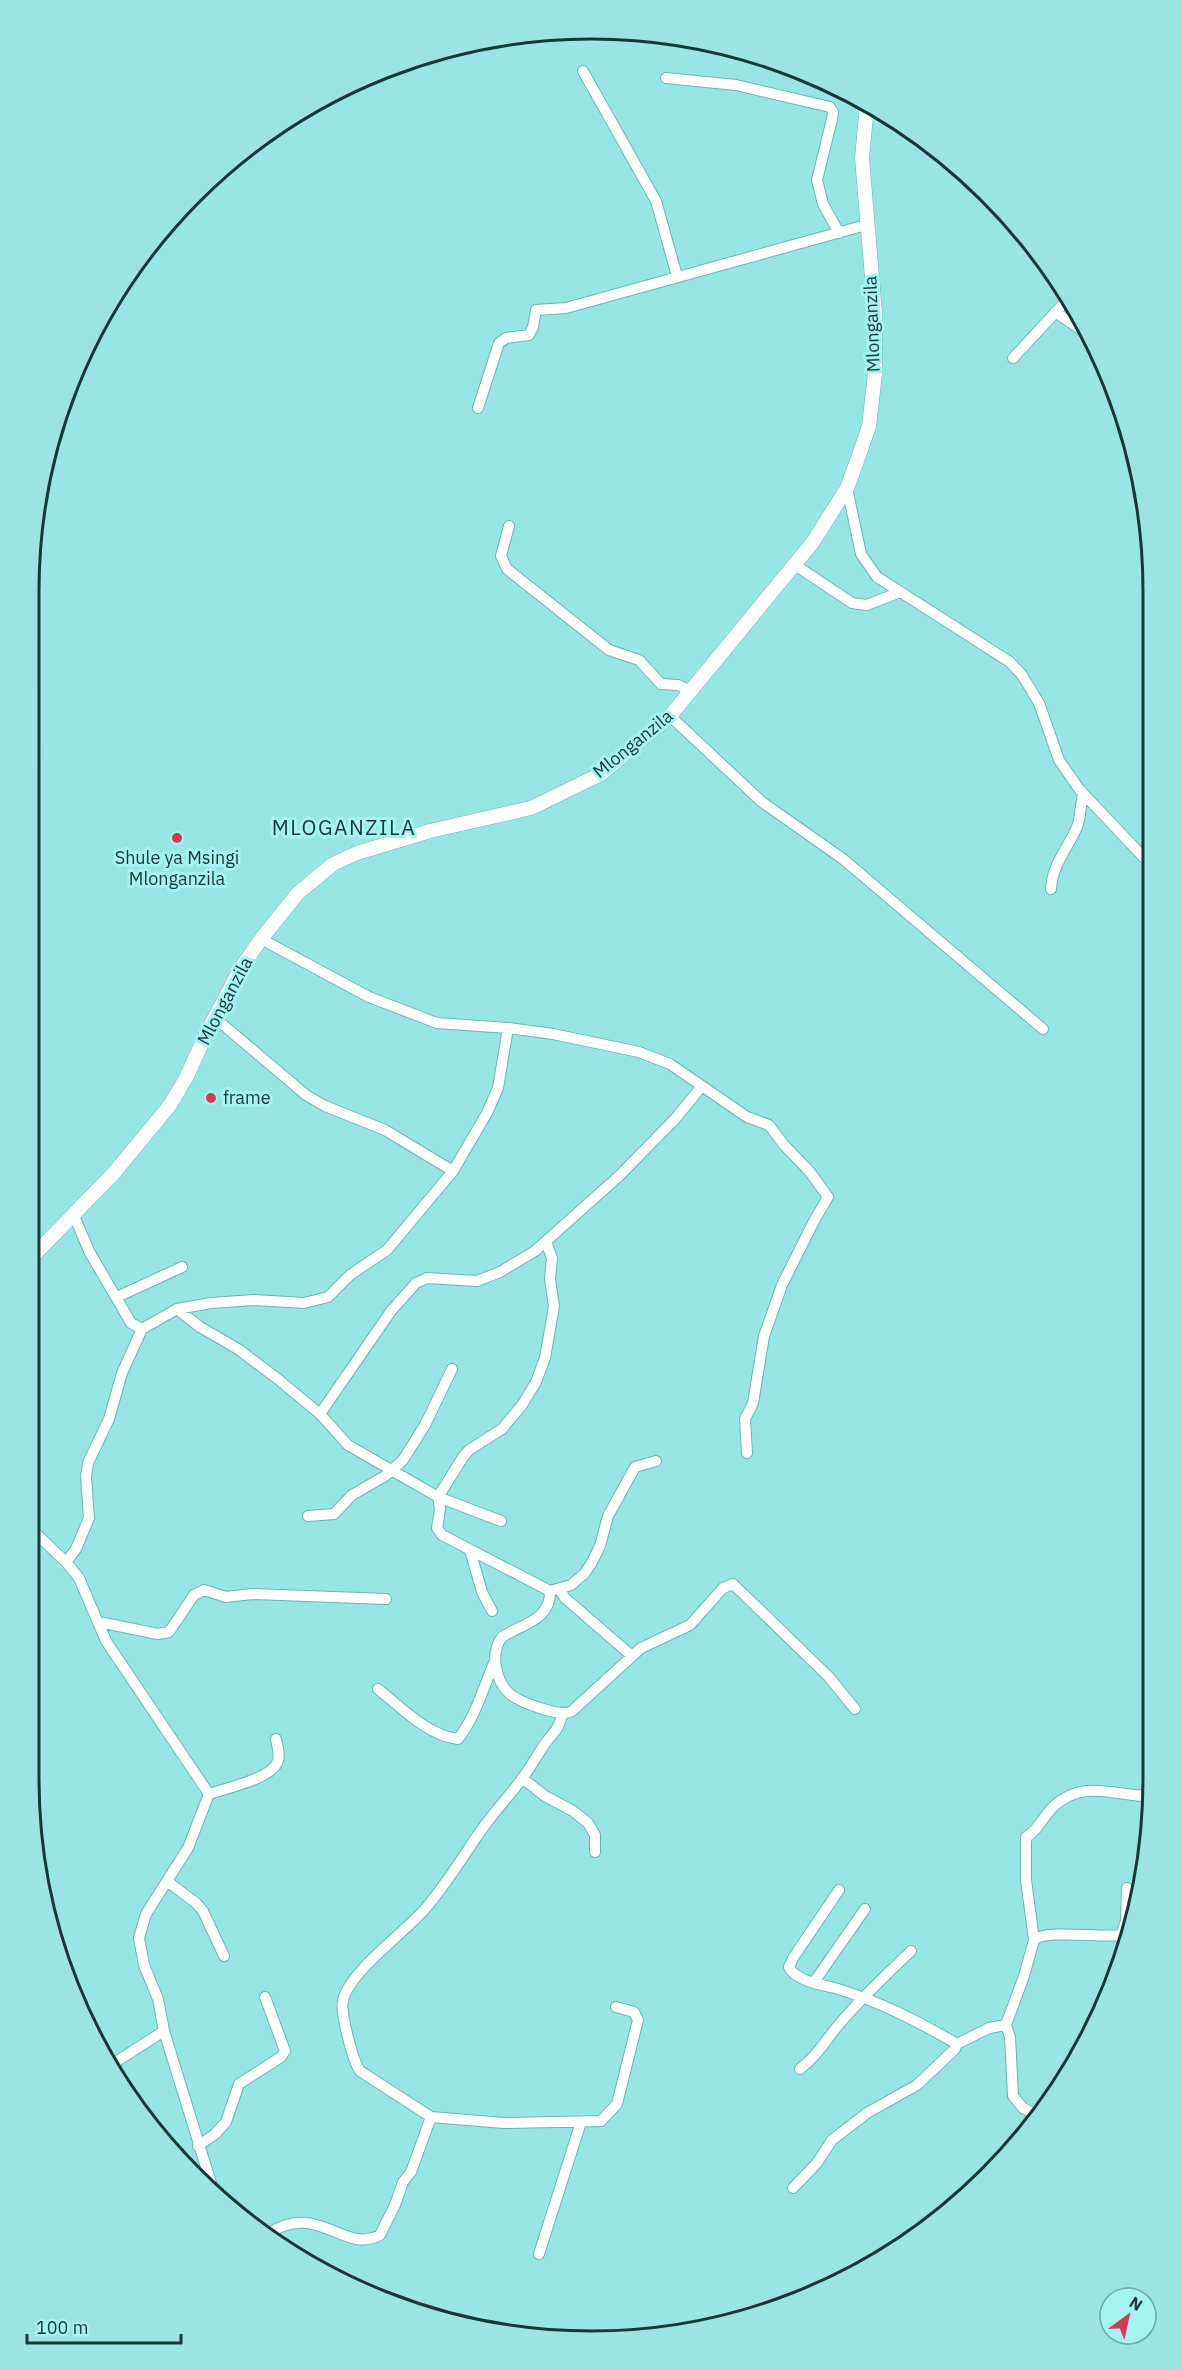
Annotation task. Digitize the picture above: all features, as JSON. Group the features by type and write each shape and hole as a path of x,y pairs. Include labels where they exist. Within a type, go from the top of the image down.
{"street":[{"path":"584,70 656,201 677,276"},
{"path":"666,78 736,85 830,107 833,112 832,119 817,180 823,204 839,232"},
{"name":"Mlonganzila","path":"39,1250 113,1174 170,1105 241,968 298,893 333,864 397,840 531,808 601,774 670,716 813,542 847,488 869,426 875,375 875,314 862,158 866,113"},
{"path":"478,408 500,343 506,338 529,335 536,310 566,308 866,225"},
{"path":"1013,357 1062,304"},
{"path":"1054,312 1074,325"},
{"path":"847,488 861,554 876,577 986,645 1016,669 1039,703 1059,760 1083,795 1143,857"},
{"path":"509,526 501,556 507,569 609,650 639,660 661,684 678,685 690,691"},
{"path":"795,565 852,603 867,604 900,592"},
{"path":"670,716 762,802 843,859 1043,1029"},
{"path":"1051,889 1052,876 1079,821 1079,808 1083,795"},
{"path":"261,939 369,997 437,1023 553,1034 639,1052 670,1064 747,1117 770,1125 828,1197 782,1286 764,1336 753,1402 745,1419 747,1453"},
{"path":"215,1017 306,1095 325,1106 385,1130 453,1171"},
{"path":"66,1562 81,1540 89,1518 86,1477 88,1463 109,1419 122,1373 142,1329 177,1309 210,1303 254,1300 304,1303 327,1297 350,1275 387,1250 453,1171 487,1113 498,1088 508,1028"},
{"path":"320,1414 391,1311 416,1283 427,1278 477,1281 509,1267 546,1242 619,1176 675,1119 702,1086"},
{"path":"74,1216 90,1253 131,1323 142,1329"},
{"path":"546,1242 552,1258 550,1279 554,1310 545,1358 536,1382 522,1406 502,1430 469,1450 463,1457 438,1497 440,1509 437,1524 439,1532 470,1550 555,1590 632,1656"},
{"path":"117,1297 182,1267"},
{"path":"177,1309 200,1327 238,1349 320,1414 348,1445 438,1497 501,1521"},
{"path":"308,1516 334,1514 352,1495 393,1471 417,1439 452,1369"},
{"path":"555,1590 571,1585 584,1574 602,1539 608,1516 635,1467 656,1461"},
{"path":"39,1536 79,1578 106,1641 209,1794"},
{"path":"470,1550 482,1592 492,1611"},
{"path":"496,1660 497,1673 511,1695 567,1714 578,1707 632,1656 658,1639 690,1625 723,1588 733,1584 828,1676 855,1709"},
{"path":"99,1622 158,1634 169,1632 194,1595 204,1590 226,1598 252,1594 386,1599"},
{"path":"378,1689 428,1727 448,1738 458,1739 484,1692 487,1678 496,1660 500,1640 542,1614 548,1607 555,1590"},
{"path":"562,1714 561,1724 429,1904 362,1971 347,1990 342,2002 344,2018 360,2071 431,2117 504,2123 581,2122 601,2121 617,2104 638,2020 634,2012 616,2007"},
{"path":"209,2176 164,2031 158,1999 142,1956 140,1938 146,1914 188,1848 209,1794 269,1772 277,1763 279,1755 276,1739"},
{"path":"522,1779 588,1823 595,1835 595,1852"},
{"path":"1031,2112 1023,2108 1013,2096 1010,2037 1006,2025 1034,1940 1026,1880 1026,1837 1041,1824 1055,1806 1079,1792 1096,1789 1143,1796"},
{"path":"167,1881 203,1911 224,1956"},
{"path":"1126,1912 1127,1888"},
{"path":"839,1890 789,1967 796,1975 864,1997 924,2025 957,2044"},
{"path":"814,1982 865,1909"},
{"path":"1034,1940 1038,1935 1046,1934 1120,1935"},
{"path":"800,2069 814,2058 836,2028 864,1997 911,1951"},
{"path":"198,2146 226,2122 239,2084 284,2054 285,2051 265,1997"},
{"path":"794,2188 818,2163 832,2140 867,2113 917,2085 955,2049 957,2044 971,2036 1006,2025"},
{"path":"117,2062 164,2031"},
{"path":"275,2231 293,2222 305,2222 359,2240 367,2240 380,2235 396,2205 404,2182 411,2172 431,2117"},
{"path":"539,2254 581,2122"}],"place":[{"name":"Shule ya Msingi Mlonganzila","path":"177,838"},
{"name":"frame","path":"211,1098"}],"district":[{"name":"MLOGANZILA","path":"344,828"}]}
